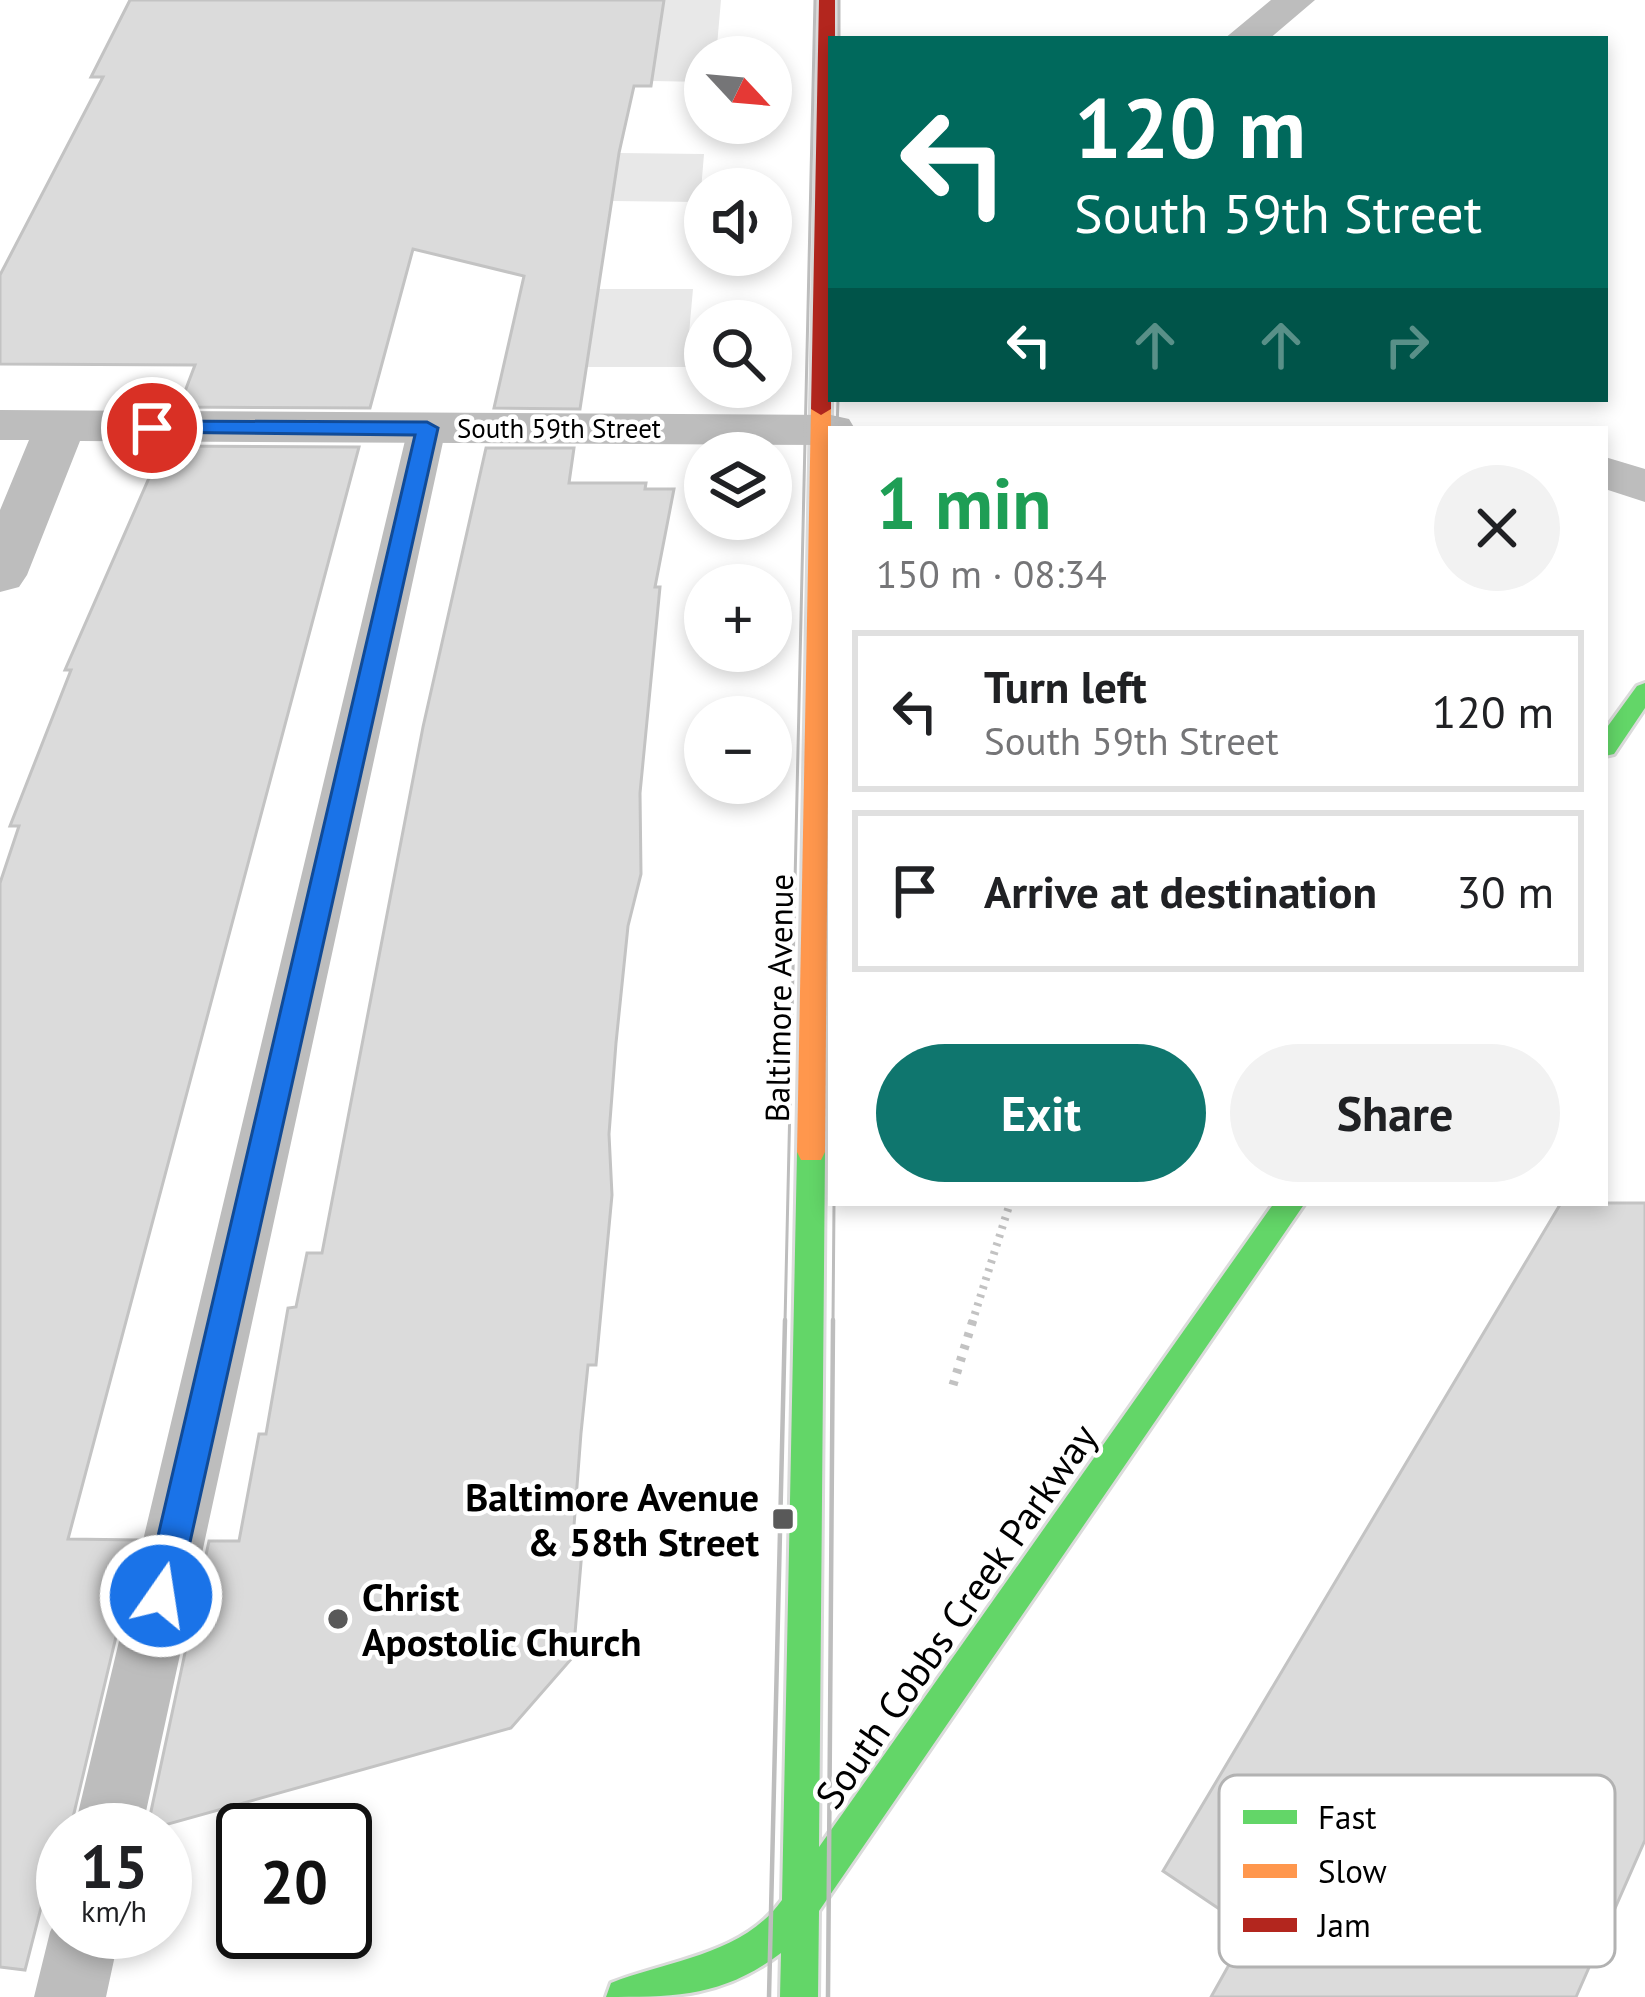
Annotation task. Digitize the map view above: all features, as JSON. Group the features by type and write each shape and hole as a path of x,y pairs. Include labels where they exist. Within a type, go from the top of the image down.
{"main road":[{"name":"Baltimore Avenue","path":"834,36 835,1"},
{"name":"Baltimore Avenue","path":"799,1997 828,291"},
{"path":"1608,744 1645,691"},
{"name":"South Cobbs Creek Parkway","path":"625,1997 742,1959 772,1940 803,1906 1288,1206"}],"street":[{"path":"1248,36 1296,0"},
{"name":"South 59th Street","path":"0,425 827,430"},
{"path":"0,574 60,427"},
{"path":"1608,473 1645,486"}],"lane":[{"path":"114,1803 427,428"},
{"path":"70,1997 79,1959"}],"path":[{"path":"953,1385 1009,1206"}],"shaded area":[{"path":"664,0 721,0 718,36 684,36 684,82 652,81"},
{"path":"619,153 704,154 703,168 684,168 684,202 612,201"},
{"path":"598,289 693,289 692,300 684,300 684,367 586,367"}],"building":[{"path":"130,0 664,0 651,86 634,86 619,153 580,409 494,408 524,276 413,249 370,408 179,407 195,365 0,364 0,275 103,77 91,77"},
{"path":"163,446 359,447 68,1539 139,1540 76,1803 36,1803 36,1927 25,1970 0,1967 0,883 19,826 10,826 71,670 65,670"},
{"path":"486,448 574,448 569,483 646,483 645,489 674,489 655,587 660,587 640,793 641,874 628,926 616,1043 609,1134 612,1195 596,1365 588,1365 581,1433 573,1539 583,1539 573,1657 511,1728 243,1803 216,1803 216,1811 192,1817 192,1803 153,1803 209,1541 239,1541 259,1434 266,1434 288,1308 296,1307 307,1253 322,1253 423,727"},
{"path":"1645,1203 1645,1840 1615,1908 1615,1775 1220,1775 1559,1206"},
{"path":"1219,1777 1219,1909 1163,1871"},
{"path":"1228,1967 1589,1967 1576,1997 1211,1997"}],"tram line":[{"path":"785,1323 815,0"},
{"path":"839,0 839,36"},
{"path":"837,426 838,402"},
{"path":"833,1323 834,1206"},
{"path":"769,1997 785,1320"},
{"path":"828,1997 833,1320"}],"traffic: fast":[{"path":"1608,744 1645,691"},
{"path":"799,1997 811,1152"},
{"path":"625,1997 742,1959 786,1926 1288,1206"}],"traffic: slow":[{"path":"811,1152 821,409"}],"traffic: jam":[{"path":"821,409 827,0"}],"place":[{"name":"Baltimore Avenue & 58th Street","path":"783,1519"},
{"name":"Christ Apostolic Church","path":"338,1619"}],"route":[{"path":"152,428 427,428 161,1596"}]}
